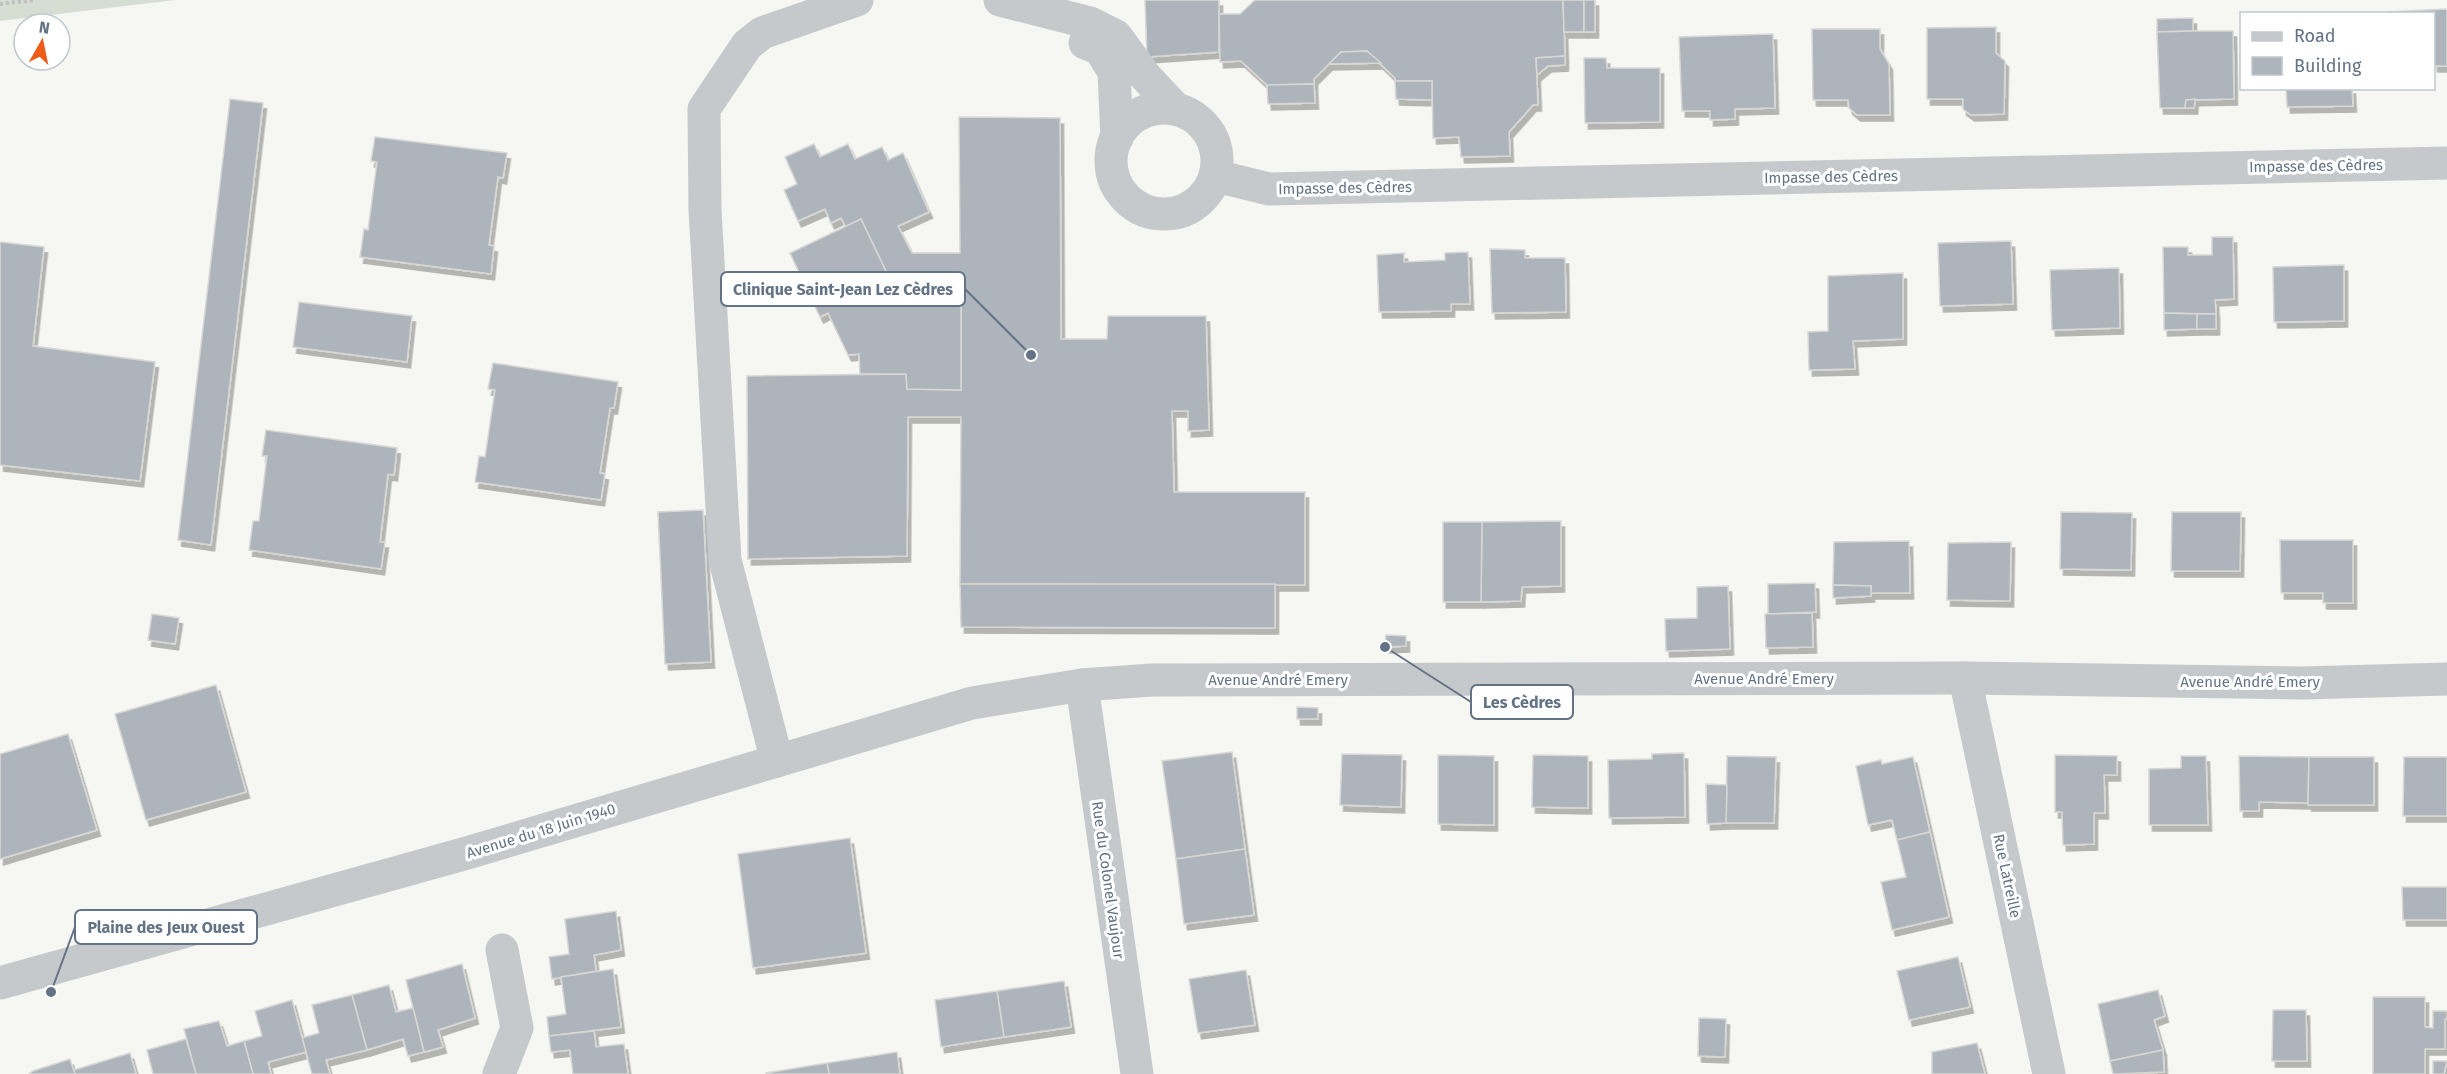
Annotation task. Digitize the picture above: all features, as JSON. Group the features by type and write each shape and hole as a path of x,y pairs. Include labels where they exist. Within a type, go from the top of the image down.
{"street":[{"path":"777,761 725,560 705,210 704,108 747,45 762,33 856,0"},
{"path":"991,0 1029,26 1100,49 1114,72 1117,138"},
{"path":"1000,0 1090,23 1116,36 1144,76 1176,109 1192,116 1205,127 1214,142 1217,159 1216,176 1208,192 1196,205 1179,212 1162,214 1144,211 1129,202 1118,188 1112,172 1111,154 1117,138 1127,123 1142,113 1158,109 1176,109"},
{"name":"Impasse des Cèdres","path":"1216,176 1269,189 2447,163"},
{"name":"Avenue André Emery","path":"1082,685 1152,680 1965,678 2303,683 2447,679"},
{"name":"Rue Latreille","path":"1965,678 2049,1074"},
{"name":"Avenue du 18 Juin 1940","path":"0,983 467,854 972,703 1082,685"},
{"name":"Rue du Colonel Vaujour","path":"1082,685 1137,1074"},
{"path":"499,1074 517,1028 502,950"}],"path":[{"path":"0,4 35,0"}],"shaded area":[{"path":"0,0 175,0 72,12 12,12 12,20 0,21"}],"building":[{"path":"1145,0 1219,0 1219,52 1147,57"},
{"path":"1255,0 1563,0 1565,56 1536,58 1538,105 1533,105 1509,132 1510,156 1461,157 1459,137 1433,138 1432,81 1395,81 1395,78 1367,51 1341,52 1314,79 1314,84 1267,85 1241,61 1220,62 1219,14 1240,14"},
{"path":"1563,0 1584,0 1584,32 1564,32"},
{"path":"1584,0 1595,0 1595,32 1584,32"},
{"path":"2447,9 2447,66 2435,66 2435,12 2388,12"},
{"path":"2193,18 2193,31 2157,32 2157,19"},
{"path":"1996,27 1996,53 2005,61 2004,114 1971,115 1963,109 1963,99 1927,99 1927,28"},
{"path":"1812,29 1880,29 1880,49 1889,64 1890,115 1857,115 1849,108 1848,100 1813,100"},
{"path":"2233,31 2234,99 2186,100 2185,108 2160,108 2157,32"},
{"path":"1773,34 1775,108 1735,109 1735,119 1710,120 1710,111 1682,111 1679,37"},
{"path":"1367,51 1381,63 1329,64 1341,52"},
{"path":"1565,56 1565,65 1548,66 1537,75 1536,58"},
{"path":"1584,58 1606,58 1607,68 1660,68 1660,122 1585,123"},
{"path":"1395,81 1432,81 1432,100 1396,99"},
{"path":"1314,84 1315,103 1268,104 1267,85"},
{"path":"2286,90 2352,90 2353,106 2287,107"},
{"path":"230,99 263,103 211,545 178,540"},
{"path":"2195,99 2194,108 2185,108 2186,100"},
{"path":"959,117 1060,118 1061,339 1107,339 1108,316 1206,316 1209,430 1188,431 1188,411 1172,411 1174,492 1305,492 1305,585 960,584 961,417 908,417 907,556 748,559 747,376 906,374 907,389 961,390 961,286 893,286 861,219 846,227 841,218 831,223 825,209 798,221 784,190 797,184 785,157 814,144 820,157 848,144 855,159 882,147 888,160 903,153 929,212 898,226 912,253 960,253"},
{"path":"375,137 507,153 503,178 498,177 489,245 494,246 491,274 360,257 364,229 368,230 377,162 371,161"},
{"path":"861,219 893,286 961,286 961,390 907,389 906,374 860,374 859,354 848,355 828,313 820,317 790,253"},
{"path":"2212,237 2233,237 2234,299 2215,300 2216,314 2164,313 2163,247 2188,247 2188,255 2212,255"},
{"path":"2011,241 2013,304 1940,306 1938,243"},
{"path":"0,242 44,247 33,346 155,362 140,481 0,465"},
{"path":"1490,249 1525,250 1525,258 1565,258 1566,312 1492,313"},
{"path":"1468,252 1470,304 1451,304 1451,311 1379,312 1377,255 1404,253 1404,262 1445,260 1445,253"},
{"path":"2344,265 2344,321 2274,322 2273,267"},
{"path":"2119,268 2120,328 2052,330 2050,270"},
{"path":"1903,273 1903,339 1853,341 1855,369 1809,370 1808,332 1828,331 1828,276"},
{"path":"299,302 412,316 407,362 293,347"},
{"path":"2164,313 2197,314 2197,329 2164,330"},
{"path":"2197,314 2216,314 2216,329 2197,329"},
{"path":"493,363 618,382 614,408 610,408 600,473 605,474 601,500 475,482 479,456 485,457 495,390 488,389"},
{"path":"266,430 397,448 394,475 388,474 380,542 385,542 381,569 249,550 253,521 259,521 267,456 262,456"},
{"path":"703,510 711,662 665,664 658,512"},
{"path":"2061,512 2132,513 2131,570 2060,569"},
{"path":"2172,512 2241,512 2240,571 2171,571"},
{"path":"1561,521 1561,586 1522,587 1521,601 1481,602 1482,522"},
{"path":"1443,522 1482,522 1481,602 1443,602"},
{"path":"2280,540 2353,540 2353,603 2323,603 2323,593 2281,593"},
{"path":"1909,541 1910,593 1871,593 1871,586 1833,585 1834,542"},
{"path":"2011,542 2010,601 1947,600 1948,543"},
{"path":"1815,583 1816,612 1768,614 1768,584"},
{"path":"960,584 1275,584 1275,628 961,627"},
{"path":"1833,585 1871,586 1871,596 1833,598"},
{"path":"1728,586 1730,649 1666,651 1665,619 1697,618 1697,587"},
{"path":"1812,613 1813,647 1766,648 1765,614"},
{"path":"152,614 179,618 175,644 148,640"},
{"path":"1386,635 1406,636 1406,646 1385,647"},
{"path":"216,685 246,792 146,820 115,714"},
{"path":"1297,707 1318,708 1318,719 1297,719"},
{"path":"68,734 97,830 0,859 0,754"},
{"path":"1232,752 1245,849 1176,859 1162,761"},
{"path":"1684,753 1685,817 1609,818 1608,760 1652,759 1652,754"},
{"path":"1342,754 1402,755 1401,807 1340,805"},
{"path":"1438,755 1494,756 1494,825 1438,824"},
{"path":"1533,755 1588,756 1588,808 1532,807"},
{"path":"2055,755 2117,756 2117,775 2104,775 2105,813 2094,813 2094,844 2063,845 2062,812 2055,812"},
{"path":"1727,756 1776,757 1774,823 1726,823"},
{"path":"2181,756 2206,756 2208,825 2149,825 2149,769 2181,768"},
{"path":"2239,756 2309,757 2308,803 2259,802 2259,811 2240,811"},
{"path":"1913,757 1930,832 1897,840 1892,820 1868,825 1856,766 1881,760 1882,764"},
{"path":"2309,757 2374,757 2374,805 2308,805"},
{"path":"2404,757 2447,757 2447,816 2403,816"},
{"path":"1706,784 1727,785 1726,823 1707,824"},
{"path":"1930,832 1949,917 1892,930 1881,882 1906,877 1897,840"},
{"path":"850,838 866,953 753,968 738,854"},
{"path":"1245,849 1254,915 1184,924 1176,859"},
{"path":"2402,887 2447,887 2447,920 2403,920"},
{"path":"616,911 621,950 594,955 596,971 552,979 549,957 569,954 565,919"},
{"path":"1958,957 1970,1007 1909,1020 1897,971"},
{"path":"462,964 475,1018 438,1030 443,1047 424,1052 406,980"},
{"path":"613,969 621,1027 549,1036 547,1017 566,1014 561,977"},
{"path":"1246,970 1255,1025 1198,1033 1189,979"},
{"path":"1064,981 1071,1027 1004,1037 997,991"},
{"path":"389,985 396,1012 413,1008 424,1052 408,1056 403,1039 367,1050 352,995"},
{"path":"2158,990 2165,1016 2154,1020 2163,1050 2110,1061 2098,1004"},
{"path":"997,991 1004,1037 941,1047 935,1000"},
{"path":"352,995 367,1050 326,1060 330,1074 312,1074 302,1038 319,1033 312,1005"},
{"path":"2373,997 2425,997 2425,1027 2433,1028 2433,1011 2447,1011 2445,1049 2425,1049 2425,1074 2373,1074"},
{"path":"292,1000 306,1052 268,1062 271,1074 253,1074 244,1041 262,1036 255,1011"},
{"path":"2273,1010 2306,1010 2307,1061 2272,1061"},
{"path":"1699,1018 1726,1019 1725,1057 1698,1056"},
{"path":"219,1021 227,1046 244,1041 253,1074 196,1074 184,1029"},
{"path":"594,1031 596,1047 624,1044 628,1074 573,1074 570,1050 551,1052 549,1036"},
{"path":"186,1039 196,1074 153,1074 147,1050"},
{"path":"1977,1043 1985,1074 1932,1074 1932,1052"},
{"path":"2163,1050 2164,1072 2113,1074 2110,1061"},
{"path":"897,1052 900,1074 829,1074 827,1063"},
{"path":"130,1053 136,1074 75,1074 74,1070"},
{"path":"70,1059 75,1074 29,1074 33,1071"},
{"path":"2433,1061 2447,1061 2444,1074 2433,1074"},
{"path":"827,1063 829,1074 766,1074 766,1073"}],"place":[{"name":"Clinique Saint-Jean Lez Cèdres","path":"1031,355"},
{"name":"Les Cèdres","path":"1385,647"},
{"name":"Plaine des Jeux Ouest","path":"51,992"}]}
